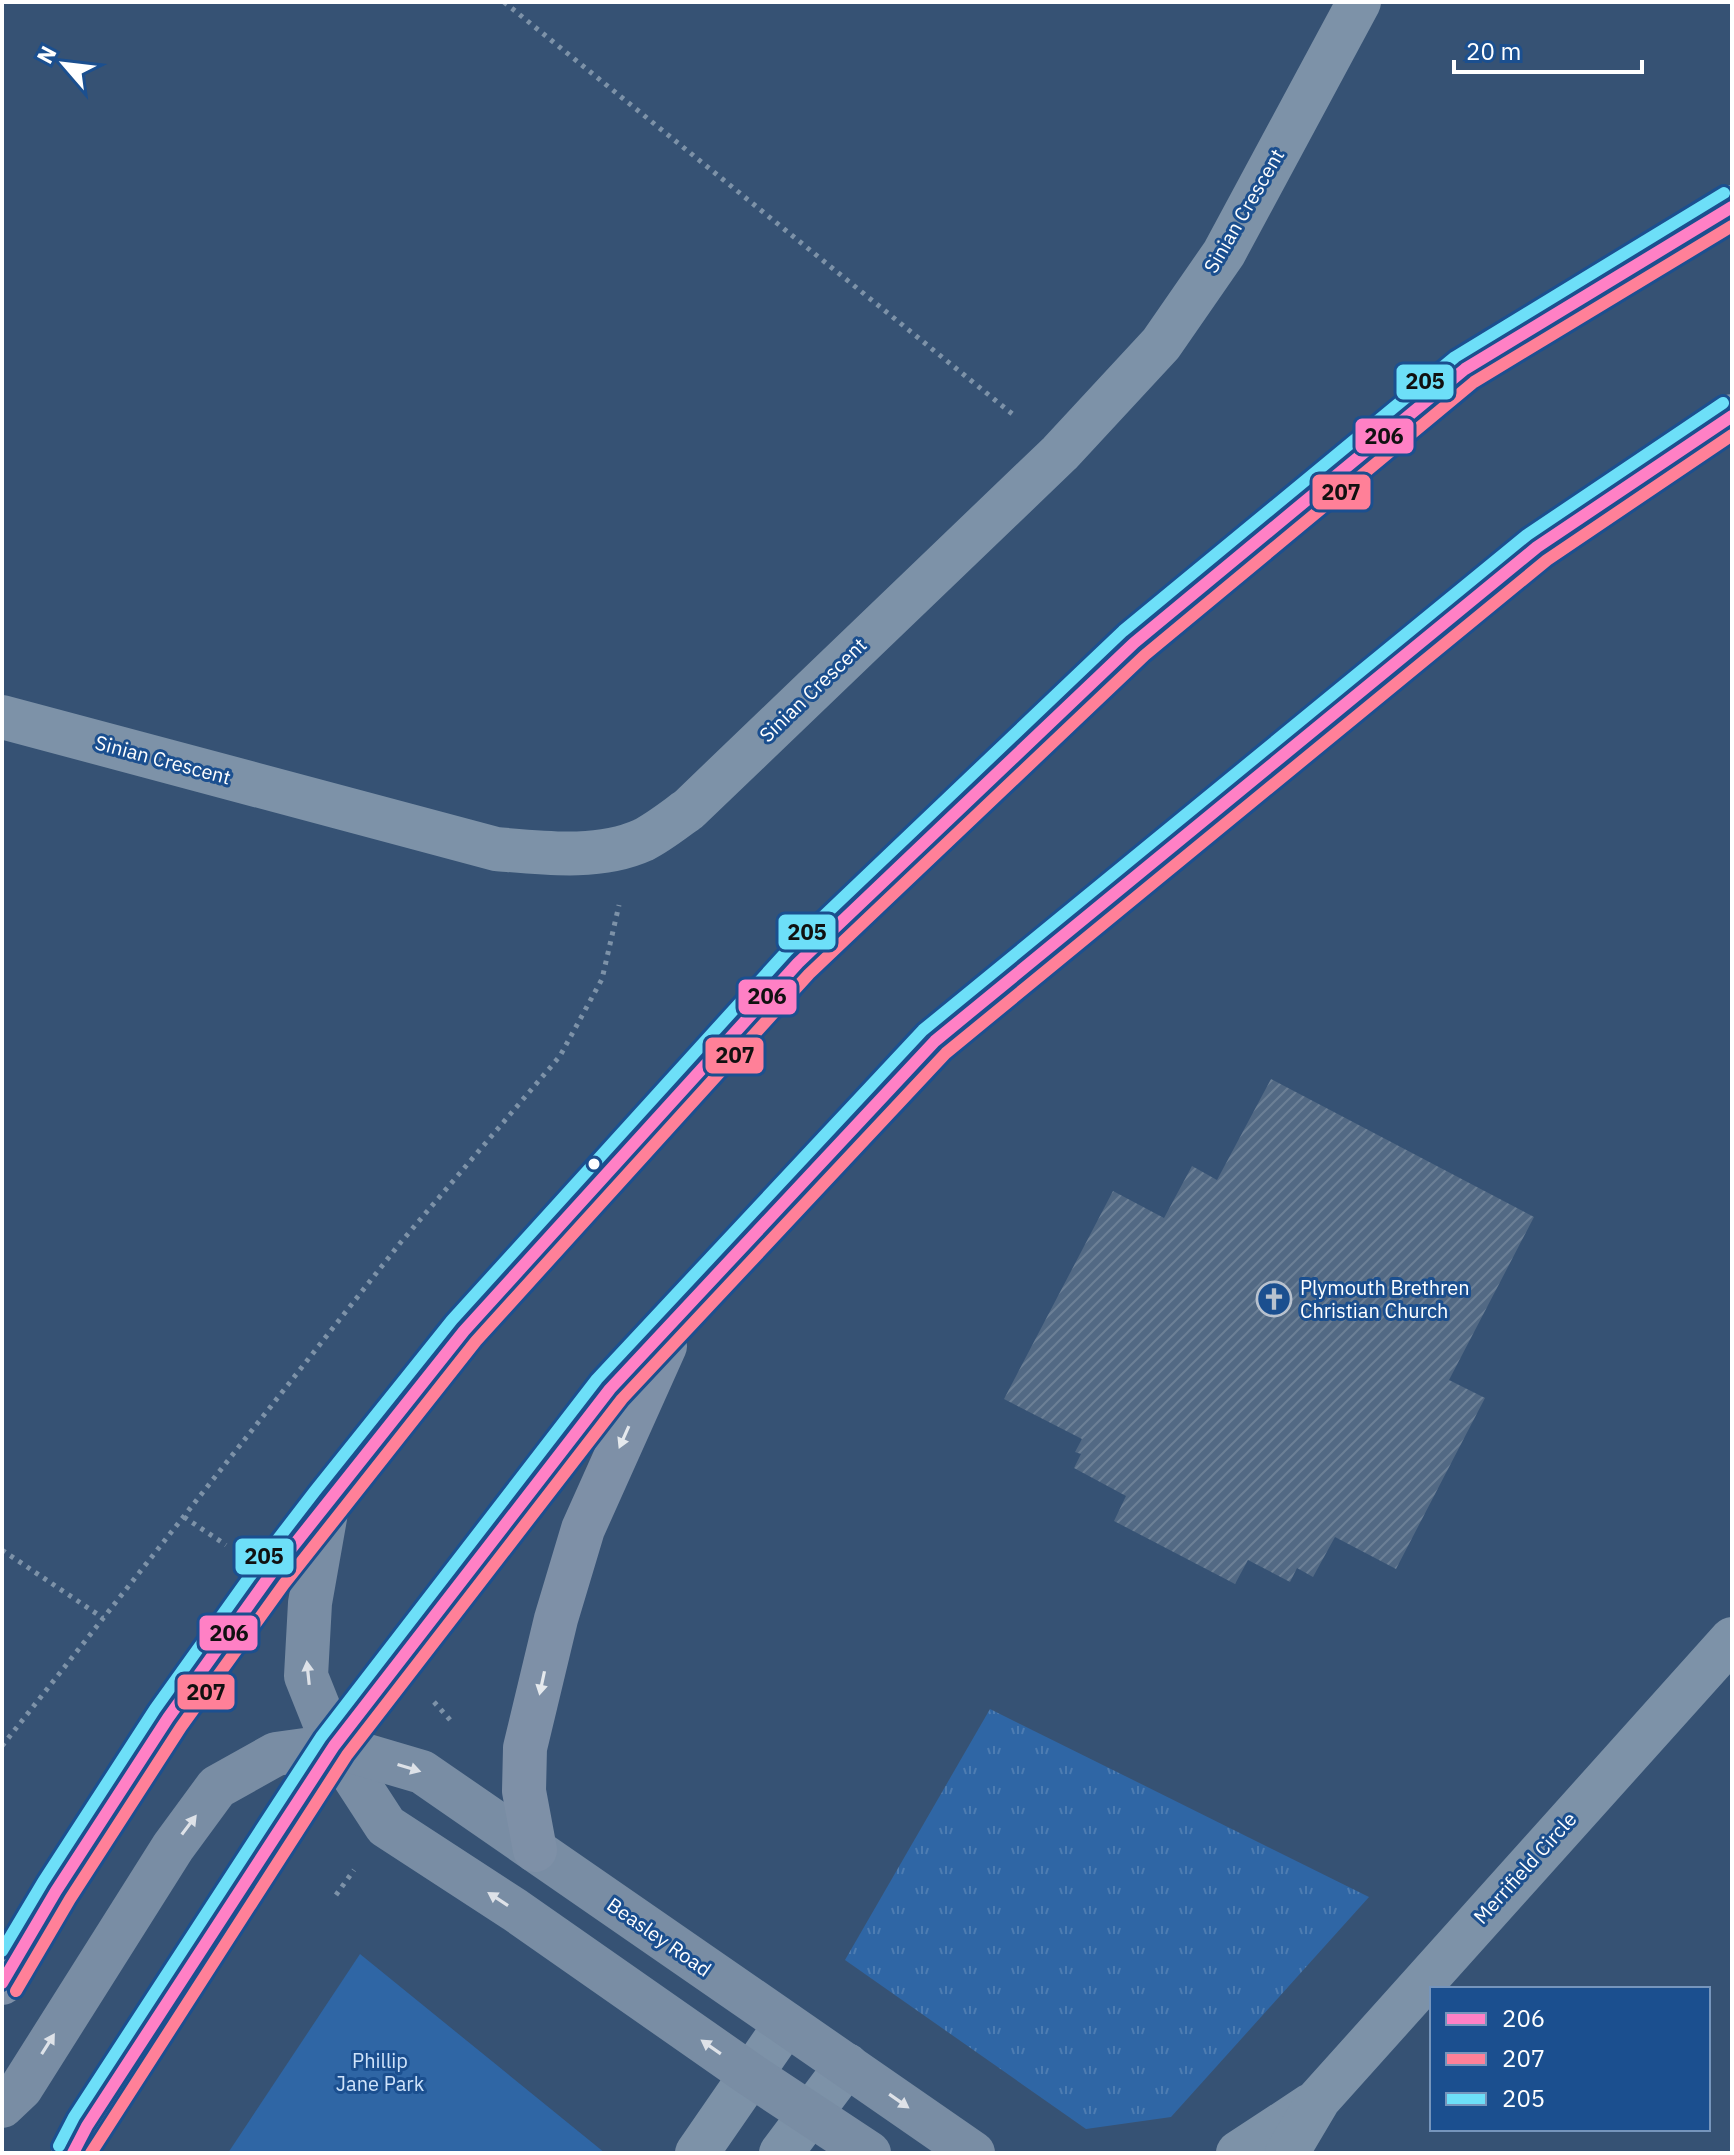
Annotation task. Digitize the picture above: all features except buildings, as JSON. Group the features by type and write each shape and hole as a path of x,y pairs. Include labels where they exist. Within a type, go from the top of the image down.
{"highway":[{"path":"2,1983 56,1891 168,1718 271,1574 464,1331 798,963 1134,643 1465,369 1732,207"},
{"path":"73,2153 95,2113 334,1746 610,1389 935,1041 1537,547 1732,416"},
{"path":"535,1850 524,1791 525,1748 556,1619 583,1529 679,1315"}],"main road":[{"path":"328,1501 310,1603 306,1676 334,1746 386,1826 515,1910 751,2075 869,2153"},
{"name":"Beasley Road","path":"2,2106 21,2088 173,1847 217,1787 276,1754 334,1746 422,1772 973,2153"}],"street":[{"name":"Sinian Crescent","path":"2,717 496,849 548,853 611,851 645,839 689,809 1060,453 1161,344 1224,253 1359,2"},
{"name":"Merrifield Circle","path":"1287,2153 1319,2099 1732,1639"},
{"path":"697,2153 786,2024"},
{"path":"781,2153 847,2065"},
{"name":"Merrifield Circle","path":"1238,2153 1319,2099"}],"path":[{"path":"504,2 1060,453"},
{"path":"2,1746 401,1242 560,1056 602,979 620,906 611,851"},
{"path":"2,1550 103,1618"}],"green space":[{"path":"990,1709 1369,1897 1171,2117 1086,2129 845,1960"},
{"name":"Phillip Jane Park","path":"360,1954 605,2153 228,2153"}],"transit line":[{"name":"205","path":"2,1951 155,1709 315,1491 452,1320 787,951 1123,631 1455,357 1724,193"},
{"name":"206","path":"2,1983 56,1891 168,1718 271,1574 464,1331 798,963 1134,643 1465,369 1732,207"},
{"name":"207","path":"16,1991 70,1899 181,1727 284,1584 476,1341 809,974 1145,655 1474,382 1732,226"},
{"name":"205","path":"59,2146 74,2117 321,1737 597,1379 923,1030 1527,535 1723,403"},
{"name":"206","path":"73,2153 87,2126 334,1746 610,1389 935,1041 1537,547 1732,416"},
{"name":"207","path":"91,2153 347,1755 622,1399 946,1053 1547,560 1732,435"}],"place":[{"name":"Plymouth Brethren Christian Church","path":"1274,1299"}]}
